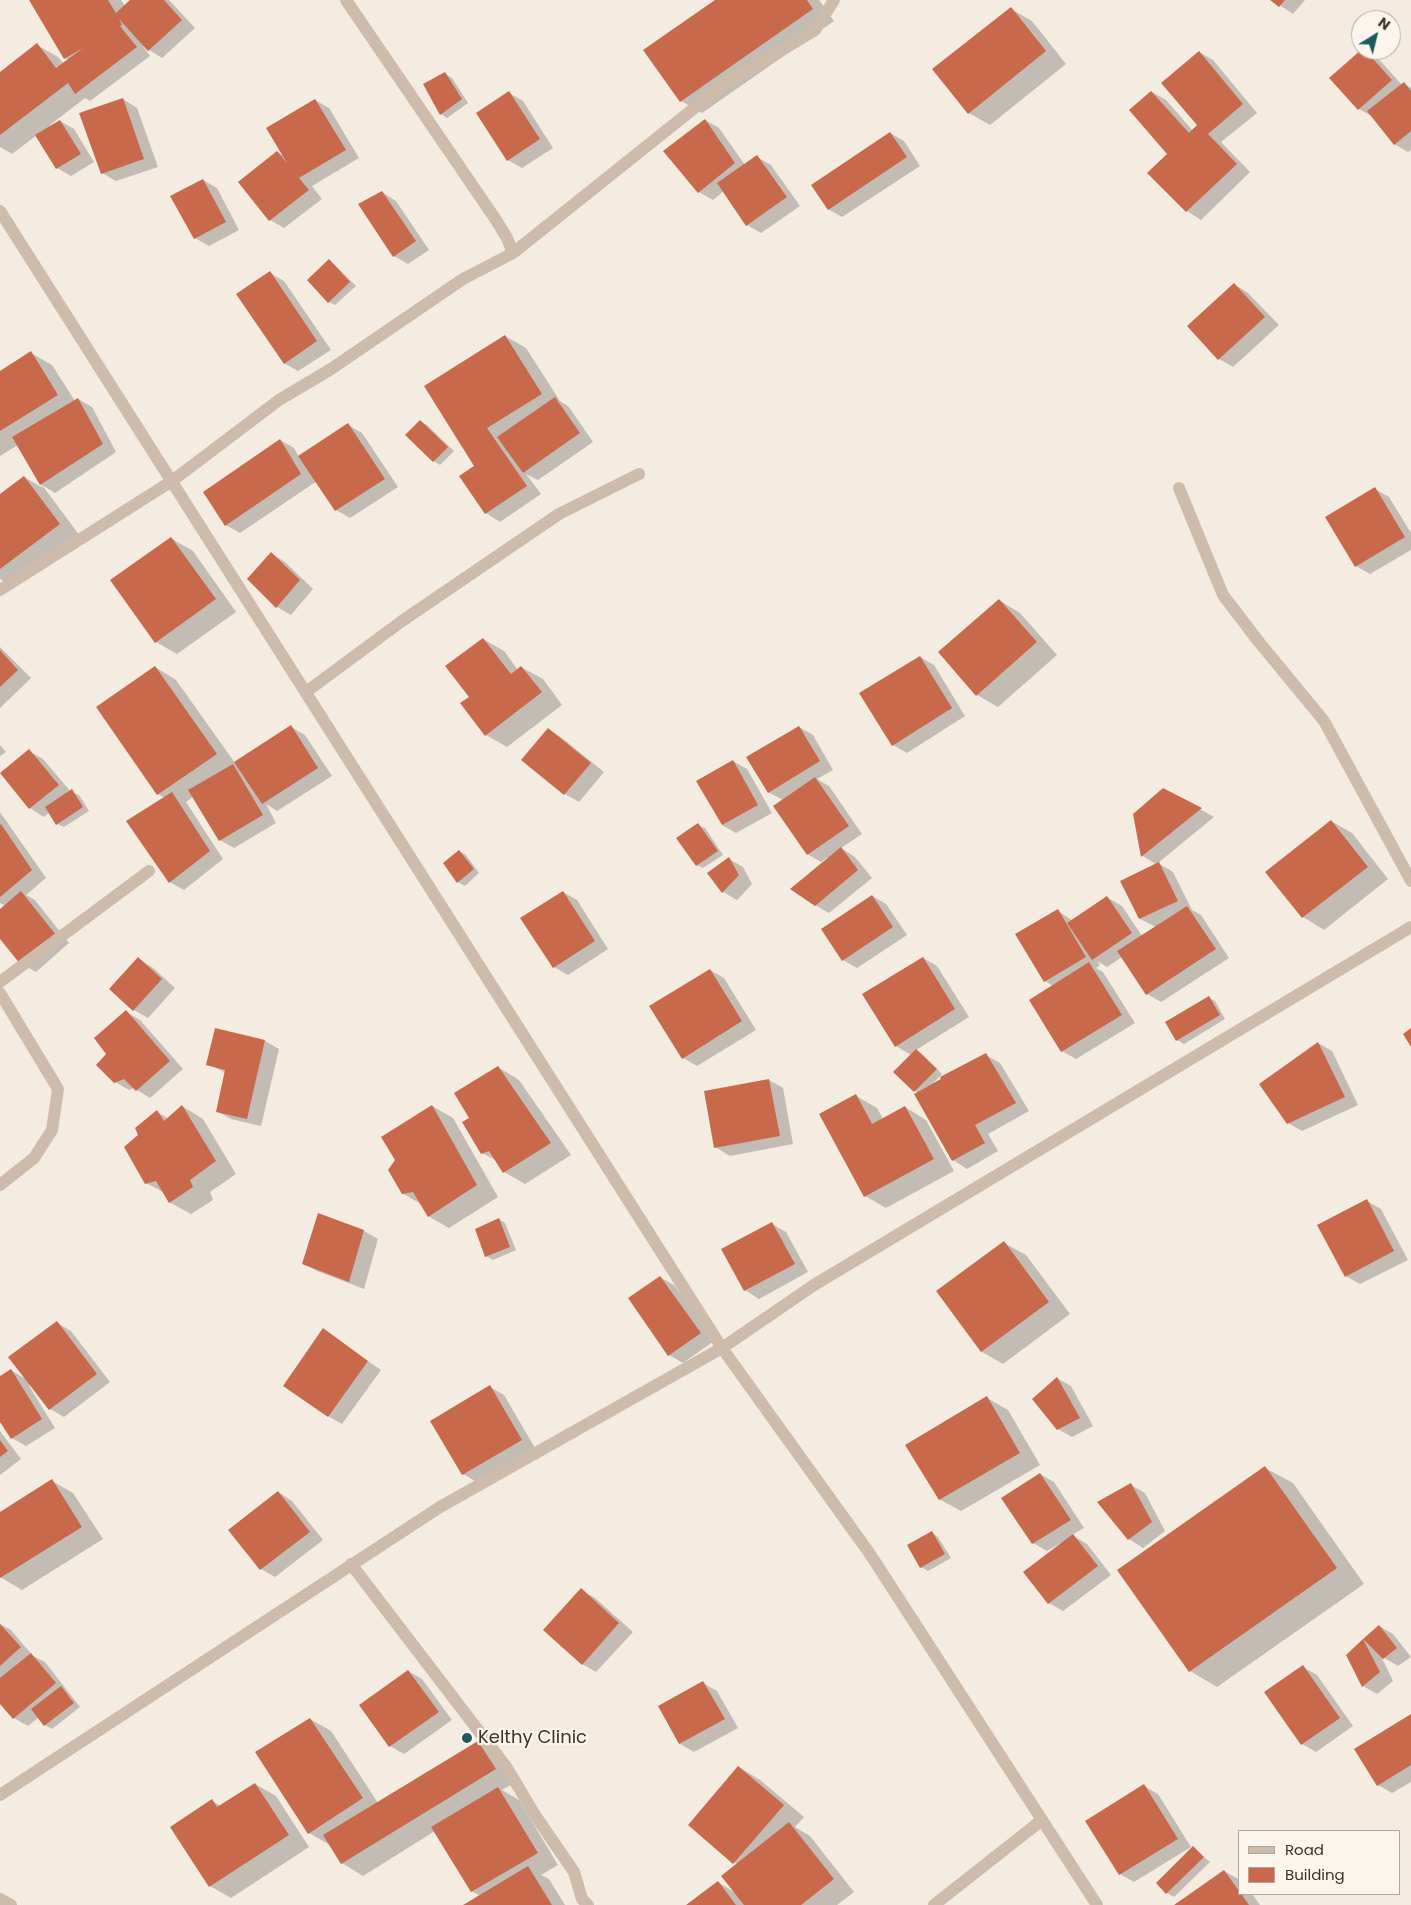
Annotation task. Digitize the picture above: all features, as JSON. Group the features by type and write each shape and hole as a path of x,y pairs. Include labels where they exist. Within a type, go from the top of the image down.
{"street":[{"path":"346,0 496,220 507,238 513,253"},
{"path":"0,590 172,481 279,400 331,369 463,280 513,253 722,86 815,30 834,0"},
{"path":"0,210 722,1348 870,1554 1098,1905"},
{"path":"306,692 402,620 559,514 639,474"},
{"path":"1179,488 1223,595 1324,722 1411,882"},
{"path":"0,982 149,871"},
{"path":"0,1795 440,1507 722,1348 814,1285 1411,927"},
{"path":"0,992 58,1089 52,1130 34,1158 0,1185"},
{"path":"351,1564 507,1768 535,1815 574,1872 582,1899 588,1905"},
{"path":"934,1905 1042,1820"},
{"path":"0,1899 11,1905"}],"building":[{"path":"29,0 108,0 116,13 130,0 164,0 182,20 148,51 119,19 122,25 120,26 137,47 75,94 68,83 0,135 0,72 37,43 56,68 83,48 64,59"},
{"path":"715,0 807,0 813,9 680,102 643,50"},
{"path":"1270,0 1285,0 1279,7"},
{"path":"1011,7 1046,51 968,114 932,69"},
{"path":"1199,51 1243,104 1208,134 1237,164 1186,212 1147,173 1167,154 1129,110 1151,91 1189,133 1197,125 1161,83"},
{"path":"1351,59 1374,60 1392,80 1358,110 1329,78"},
{"path":"445,72 462,99 440,115 423,84"},
{"path":"1404,82 1411,91 1411,131 1394,145 1367,111"},
{"path":"509,91 540,139 507,161 476,113"},
{"path":"123,98 144,159 101,174 79,113"},
{"path":"315,99 346,150 299,178 309,190 269,221 238,182 277,151 287,163 266,128"},
{"path":"705,119 735,163 698,193 663,151"},
{"path":"60,120 81,154 56,169 35,135"},
{"path":"890,132 907,157 828,210 811,185"},
{"path":"757,155 787,197 746,226 717,183"},
{"path":"203,179 226,222 194,239 170,196"},
{"path":"382,191 416,241 393,257 358,204"},
{"path":"329,259 350,282 328,303 307,280"},
{"path":"270,271 317,341 284,364 236,294"},
{"path":"1234,283 1265,317 1218,360 1187,326"},
{"path":"505,335 542,394 487,428 527,486 485,514 459,476 474,466 424,386"},
{"path":"31,351 58,395 0,431 0,371"},
{"path":"555,397 580,433 523,473 497,437"},
{"path":"78,398 103,444 40,485 12,437"},
{"path":"420,420 448,447 433,462 405,435"},
{"path":"348,423 385,479 335,511 298,456"},
{"path":"280,439 301,474 225,526 203,492"},
{"path":"24,476 60,524 0,569 0,494"},
{"path":"1375,487 1405,537 1355,567 1325,517"},
{"path":"171,537 216,599 155,643 110,580"},
{"path":"271,552 300,580 276,608 247,579"},
{"path":"999,599 1037,642 976,696 938,652"},
{"path":"483,638 511,674 521,666 542,692 485,736 460,703 469,697 445,666"},
{"path":"0,650 18,670 0,687"},
{"path":"920,656 952,708 892,746 859,693"},
{"path":"155,666 217,754 157,795 96,707"},
{"path":"291,725 318,768 262,804 234,762"},
{"path":"799,726 820,761 768,793 746,757"},
{"path":"548,728 591,763 564,795 521,760"},
{"path":"29,749 59,785 29,809 0,773"},
{"path":"733,760 758,805 722,825 696,781"},
{"path":"233,764 263,815 219,841 188,790"},
{"path":"815,777 849,826 807,855 773,806"},
{"path":"1163,788 1202,808 1141,857 1133,814"},
{"path":"72,789 83,807 56,825 45,807"},
{"path":"172,792 210,851 169,883 126,821"},
{"path":"1331,820 1368,867 1302,918 1265,872"},
{"path":"698,823 718,851 696,866 676,838"},
{"path":"0,825 32,870 0,897"},
{"path":"841,847 858,870 815,906 790,889"},
{"path":"459,850 474,869 457,883 443,863"},
{"path":"729,857 739,875 722,893 707,873"},
{"path":"1159,862 1178,901 1139,919 1120,881"},
{"path":"21,891 56,935 21,965 0,939 0,909"},
{"path":"563,891 595,941 553,968 520,918"},
{"path":"872,895 893,927 842,961 821,929"},
{"path":"1107,896 1132,933 1092,960 1067,923"},
{"path":"1187,906 1216,949 1146,995 1117,951"},
{"path":"1058,909 1086,957 1044,982 1015,934"},
{"path":"138,957 162,979 133,1011 109,989"},
{"path":"923,957 955,1009 895,1047 862,994"},
{"path":"1089,962 1122,1015 1061,1052 1029,1000"},
{"path":"710,969 742,1021 682,1059 649,1006"},
{"path":"1209,996 1220,1015 1176,1041 1165,1022"},
{"path":"126,1010 170,1061 136,1091 124,1079 114,1083 96,1065 106,1054 94,1038"},
{"path":"215,1028 265,1040 247,1119 216,1112 225,1070 206,1065"},
{"path":"1411,1028 1411,1047 1403,1034"},
{"path":"1318,1042 1345,1097 1287,1124 1259,1084"},
{"path":"916,1049 937,1069 914,1092 893,1072"},
{"path":"986,1053 1016,1103 975,1125 985,1143 952,1161 914,1094 941,1079 940,1077"},
{"path":"498,1066 551,1143 503,1173 489,1151 481,1154 462,1122 469,1118 454,1093"},
{"path":"769,1079 780,1136 714,1148 704,1091"},
{"path":"856,1094 872,1124 905,1106 934,1159 864,1197 819,1114"},
{"path":"182,1105 216,1161 190,1180 193,1187 169,1203 156,1181 145,1184 124,1147 138,1135 135,1128 157,1110 164,1121"},
{"path":"432,1105 477,1185 428,1217 413,1192 402,1194 388,1170 395,1160 381,1137"},
{"path":"1367,1199 1394,1251 1345,1277 1317,1225"},
{"path":"318,1213 364,1230 349,1282 302,1264"},
{"path":"499,1218 510,1247 485,1257 475,1229"},
{"path":"772,1222 795,1264 744,1291 721,1249"},
{"path":"1004,1241 1049,1302 981,1352 936,1291"},
{"path":"660,1276 701,1333 668,1356 628,1298"},
{"path":"57,1321 97,1374 49,1410 8,1357"},
{"path":"323,1328 368,1361 328,1417 283,1386"},
{"path":"11,1369 42,1419 11,1439 0,1422 0,1376"},
{"path":"1057,1377 1080,1418 1057,1430 1032,1399"},
{"path":"490,1385 522,1440 462,1475 430,1421"},
{"path":"987,1396 1020,1453 939,1500 905,1445"},
{"path":"0,1440 8,1451 0,1457"},
{"path":"1265,1466 1337,1568 1189,1672 1117,1570"},
{"path":"1040,1473 1071,1520 1032,1544 1001,1498"},
{"path":"52,1479 82,1527 0,1578 0,1512"},
{"path":"1131,1483 1152,1522 1128,1540 1097,1502"},
{"path":"278,1491 310,1532 260,1570 228,1530"},
{"path":"932,1531 945,1554 920,1568 907,1545"},
{"path":"1073,1534 1098,1566 1048,1604 1023,1572"},
{"path":"581,1588 619,1623 582,1665 543,1630"},
{"path":"0,1624 21,1647 0,1666"},
{"path":"1379,1625 1397,1648 1383,1659 1363,1639"},
{"path":"1363,1639 1380,1672 1362,1687 1346,1655"},
{"path":"31,1653 56,1683 13,1719 0,1704 0,1678"},
{"path":"1303,1665 1340,1718 1301,1745 1264,1692"},
{"path":"408,1670 439,1712 389,1747 359,1705"},
{"path":"703,1681 725,1719 679,1744 658,1706"},
{"path":"61,1686 74,1703 44,1726 31,1709"},
{"path":"1411,1714 1411,1765 1377,1786 1354,1749"},
{"path":"310,1718 363,1798 308,1834 255,1752"},
{"name":"Kelthy Clinic","path":"478,1741 496,1769 341,1864 323,1835"},
{"path":"738,1766 784,1805 733,1864 688,1825"},
{"path":"255,1783 289,1835 209,1887 170,1827 212,1799 217,1807"},
{"path":"1144,1784 1178,1839 1119,1875 1085,1821"},
{"path":"498,1787 538,1853 471,1892 431,1827"},
{"path":"789,1822 834,1879 801,1905 744,1905 721,1876"},
{"path":"1193,1846 1204,1857 1166,1894 1156,1883"},
{"path":"528,1866 552,1905 463,1905"},
{"path":"1224,1870 1238,1890 1238,1895 1242,1895 1249,1905 1174,1905"},
{"path":"718,1881 736,1905 686,1905"}],"place":[{"name":"Kelthy Clinic","path":"467,1738"}]}
